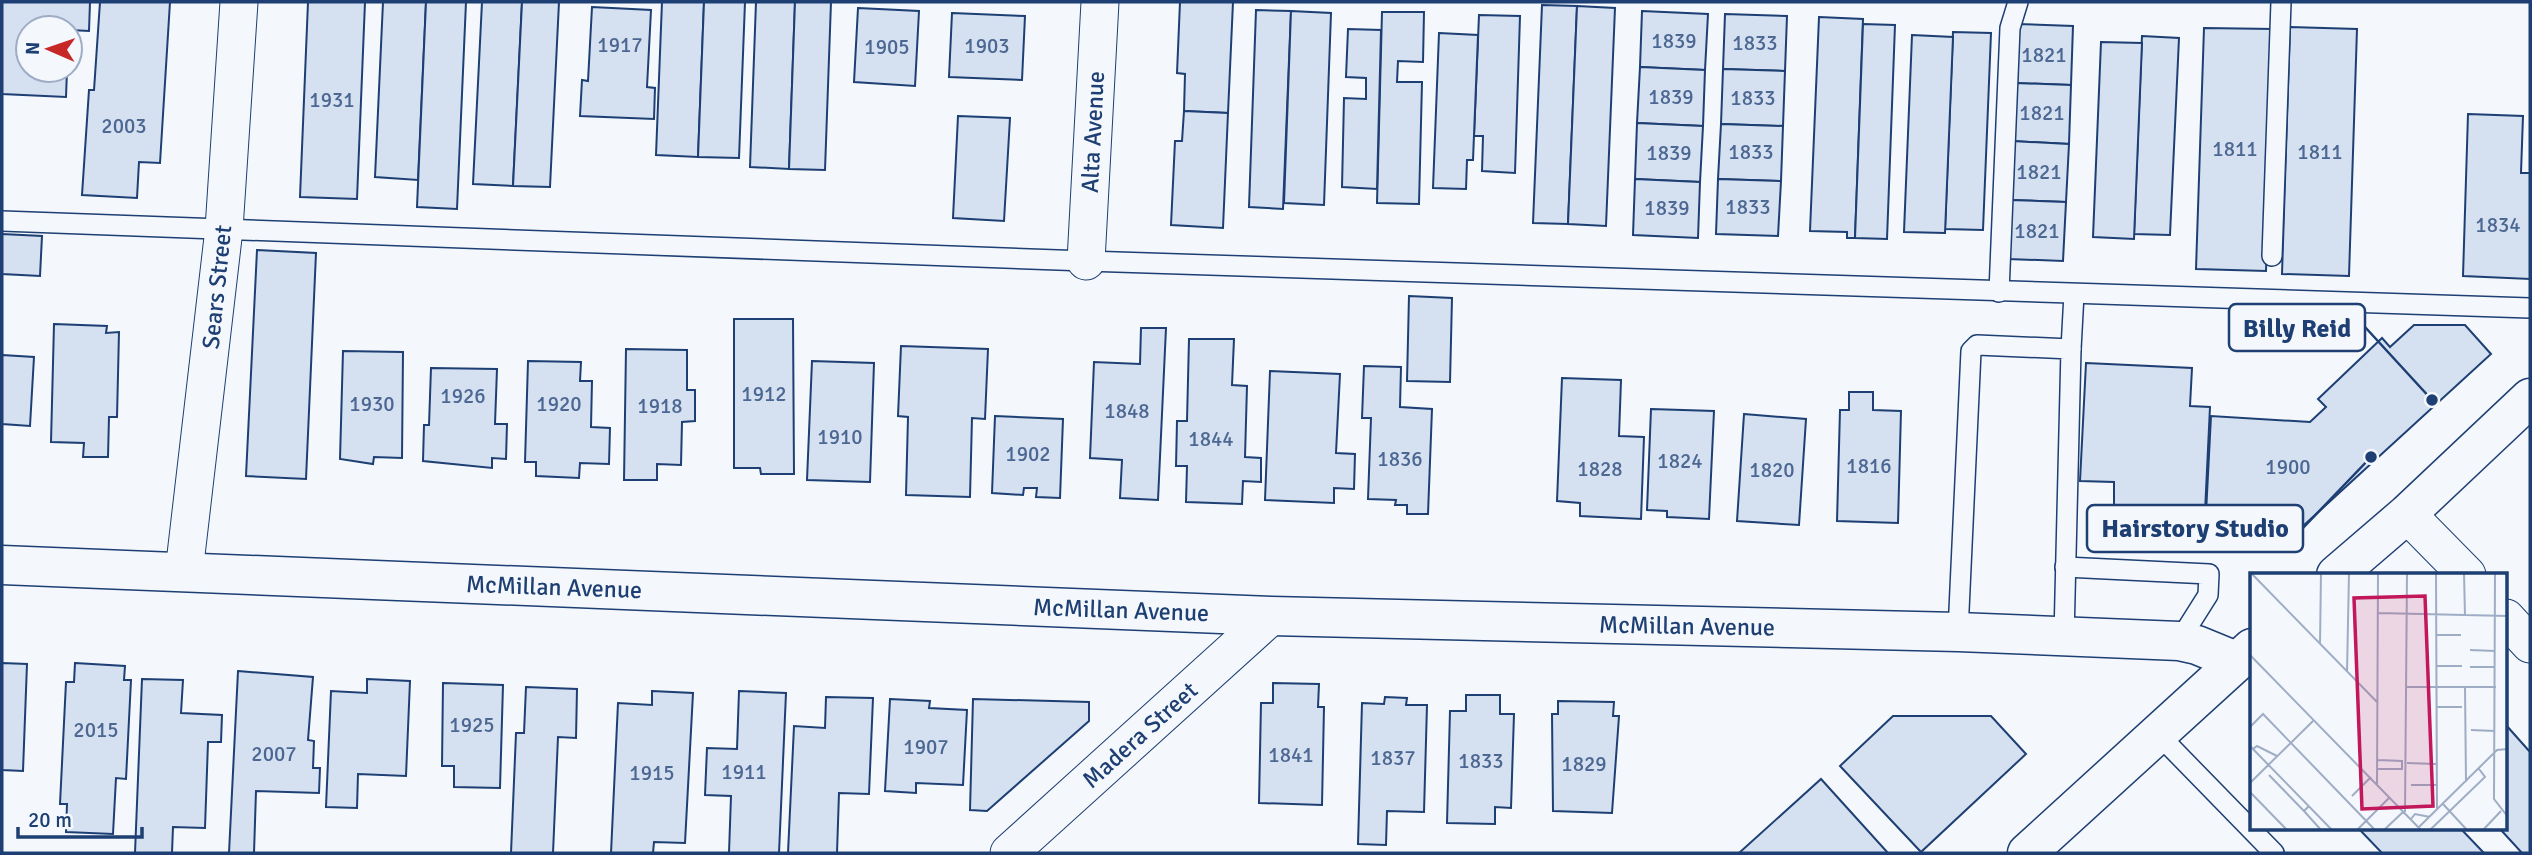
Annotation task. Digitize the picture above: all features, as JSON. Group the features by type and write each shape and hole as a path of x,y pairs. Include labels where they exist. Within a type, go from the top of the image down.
{"street":[{"name":"Sears Street","path":"184,572 225,229 239,2"},
{"name":"Alta Avenue","path":"1086,261 1100,2"},
{"path":"2338,573 2407,514 2530,398"},
{"path":"2407,514 2464,573"},
{"name":"McMillan Avenue","path":"2,565 1271,616 1958,632 2179,641 2244,654"},
{"name":"Madera Street","path":"1009,853 1271,616"},
{"path":"2508,620 2530,644"},
{"path":"2027,853 2244,654"}],"lane":[{"path":"1999,292 2010,28 2018,2"},
{"path":"2272,256 2281,2"},
{"path":"2,221 1086,261 2530,308"},
{"path":"2064,637 2074,294"},
{"path":"1958,632 1971,351 1977,345 2071,349"},
{"path":"2065,567 2209,574 2208,595 2179,641"},
{"path":"2157,733 2250,828"},
{"path":"2252,830 2274,853"}],"building":[{"path":"2,2 90,2 89,31 84,31 84,14 14,14 14,84 66,84 66,97 2,94"},
{"path":"100,2 170,2 160,163 139,162 137,198 82,195 89,90 94,90"},
{"path":"308,2 365,2 357,199 300,197"},
{"path":"383,2 426,2 418,180 375,177"},
{"path":"426,2 466,2 457,209 417,207"},
{"path":"482,2 522,2 513,186 473,184"},
{"path":"522,2 559,2 550,187 513,186"},
{"path":"662,2 704,2 698,157 656,155"},
{"path":"704,2 745,2 739,158 698,157"},
{"path":"756,2 795,2 789,169 750,167"},
{"path":"795,2 831,2 825,170 789,169"},
{"path":"1180,2 1233,2 1228,113 1184,111 1185,74 1177,73"},
{"path":"1542,5 1577,6 1568,224 1533,223"},
{"path":"1577,6 1615,8 1606,226 1568,224"},
{"path":"592,7 651,10 647,87 655,88 654,119 580,116 582,80 588,81"},
{"path":"858,8 919,11 915,86 854,82"},
{"path":"1256,10 1291,11 1283,209 1249,207"},
{"path":"1291,11 1331,13 1324,205 1284,203"},
{"path":"1642,11 1708,14 1705,70 1640,67"},
{"path":"1382,12 1424,12 1423,62 1398,61 1397,82 1422,82 1419,204 1377,203"},
{"path":"952,13 1025,16 1022,80 949,77"},
{"path":"1725,14 1787,16 1785,71 1723,69"},
{"path":"1479,15 1520,16 1515,173 1482,171 1483,136 1474,136"},
{"path":"1819,17 1863,19 1855,238 1847,238 1847,232 1810,231"},
{"path":"1863,24 1895,25 1887,239 1855,238"},
{"path":"2017,24 2073,26 2071,85 2015,83"},
{"path":"2290,27 2357,29 2349,276 2282,274"},
{"path":"2204,28 2274,29 2266,271 2196,269"},
{"path":"1348,29 1381,30 1377,189 1342,187 1344,98 1366,99 1366,78 1346,77"},
{"path":"1953,32 1991,33 1983,230 1945,229"},
{"path":"1439,33 1478,35 1473,160 1467,160 1466,189 1433,188"},
{"path":"1912,35 1953,37 1945,233 1904,232"},
{"path":"2142,36 2179,38 2170,235 2134,234"},
{"path":"2101,42 2142,43 2134,239 2093,237"},
{"path":"1640,67 1705,70 1703,126 1637,123"},
{"path":"1723,69 1785,71 1783,126 1721,124"},
{"path":"2015,83 2071,85 2069,144 2012,141"},
{"path":"1184,111 1228,113 1223,228 1171,225 1175,141 1182,141"},
{"path":"2468,114 2523,116 2521,173 2530,173 2530,279 2463,276"},
{"path":"958,116 1010,118 1004,221 953,218"},
{"path":"1637,123 1703,126 1700,182 1635,179"},
{"path":"1721,124 1783,126 1781,181 1718,179"},
{"path":"2012,141 2069,144 2066,202 2010,200"},
{"path":"1635,179 1700,182 1698,238 1633,235"},
{"path":"1718,179 1781,181 1778,236 1716,234"},
{"path":"2010,200 2066,202 2063,261 2008,259"},
{"path":"2,234 42,236 40,276 2,274"},
{"path":"257,250 316,253 306,479 246,476"},
{"path":"1409,296 1452,298 1450,382 1407,381"},
{"path":"734,319 793,319 794,474 761,474 760,468 734,468"},
{"path":"54,324 107,326 106,333 119,332 117,417 109,417 108,457 83,457 84,443 51,442"},
{"path":"2414,325 2465,325 2491,354 2291,537 2205,533 2211,416 2310,422 2326,407 2318,399 2382,338 2390,347"},
{"path":"1141,328 1166,328 1158,500 1120,498 1122,460 1090,458 1094,362 1140,364"},
{"path":"1189,339 1234,339 1232,385 1247,386 1245,457 1261,458 1261,482 1243,481 1242,504 1186,502 1187,466 1176,466 1177,421 1187,421"},
{"path":"901,346 988,349 985,419 972,418 970,497 906,495 908,417 898,416"},
{"path":"626,349 687,350 687,390 695,390 695,421 682,422 681,465 657,464 657,480 624,480"},
{"path":"343,351 403,352 402,458 374,457 373,464 340,459"},
{"path":"2,355 34,357 30,426 2,424"},
{"path":"528,361 581,362 580,381 592,381 591,427 610,428 609,464 580,463 579,478 536,476 536,462 525,462"},
{"path":"812,361 874,363 870,482 807,480"},
{"path":"2086,363 2192,368 2190,406 2210,407 2205,512 2114,507 2114,482 2080,481"},
{"path":"1364,366 1401,367 1400,407 1432,409 1428,514 1407,514 1407,505 1395,505 1396,500 1368,499 1371,418 1362,418"},
{"path":"431,368 497,369 495,424 507,424 506,459 492,458 492,468 423,461 424,425 429,425"},
{"path":"1270,371 1340,374 1336,453 1355,454 1354,489 1334,488 1334,503 1265,500"},
{"path":"1562,378 1621,380 1619,436 1644,437 1641,519 1580,516 1580,503 1557,501"},
{"path":"1849,392 1873,392 1873,410 1901,411 1898,523 1837,521 1840,410 1849,410"},
{"path":"1651,409 1714,411 1709,519 1667,517 1667,511 1647,510"},
{"path":"1744,414 1806,419 1799,525 1737,521"},
{"path":"995,416 1063,419 1060,498 1036,497 1037,488 1024,488 1023,495 992,493"},
{"path":"2,663 27,664 23,771 2,770"},
{"path":"75,663 125,666 124,680 131,680 126,779 116,778 113,834 66,832 67,804 60,804 66,682 74,682"},
{"path":"238,671 313,677 308,740 314,741 313,768 320,768 319,793 256,791 254,853 229,853"},
{"path":"142,679 183,680 181,713 222,715 221,742 208,742 205,828 173,827 172,853 135,853"},
{"path":"367,679 410,681 406,776 358,774 357,808 326,807 331,691 367,693"},
{"path":"443,683 503,685 500,788 454,787 454,766 442,766"},
{"path":"1273,683 1319,684 1318,707 1324,707 1322,805 1259,803 1261,703 1273,703"},
{"path":"526,687 577,689 576,738 558,737 553,853 511,853 516,733 524,733"},
{"path":"652,691 693,693 685,843 654,842 653,853 611,853 618,703 652,705"},
{"path":"739,691 786,693 779,853 729,853 731,796 705,795 707,748 737,749"},
{"path":"1466,695 1500,695 1500,714 1514,714 1511,808 1495,807 1495,824 1447,823 1450,711 1466,711"},
{"path":"826,697 873,698 869,794 839,793 837,853 788,853 794,726 825,728"},
{"path":"1385,697 1407,698 1406,705 1427,705 1424,812 1387,811 1386,845 1358,844 1362,703 1384,704"},
{"path":"890,699 930,701 929,708 967,710 963,785 916,783 916,793 885,791"},
{"path":"973,699 1089,702 1089,721 987,811 970,810"},
{"path":"1558,701 1614,702 1613,716 1619,716 1612,813 1553,811 1552,714 1558,714"},
{"path":"1893,716 1991,716 2026,754 1921,852 1840,766"},
{"path":"2508,727 2530,752 2530,853 2522,853 2501,830 2508,830"},
{"path":"1821,779 1888,853 1739,853"},
{"path":"2360,830 2462,830 2484,853 2382,853"}],"place":[{"name":"Billy Reid","path":"2432,400"},
{"name":"Hairstory Studio","path":"2371,457"}]}
